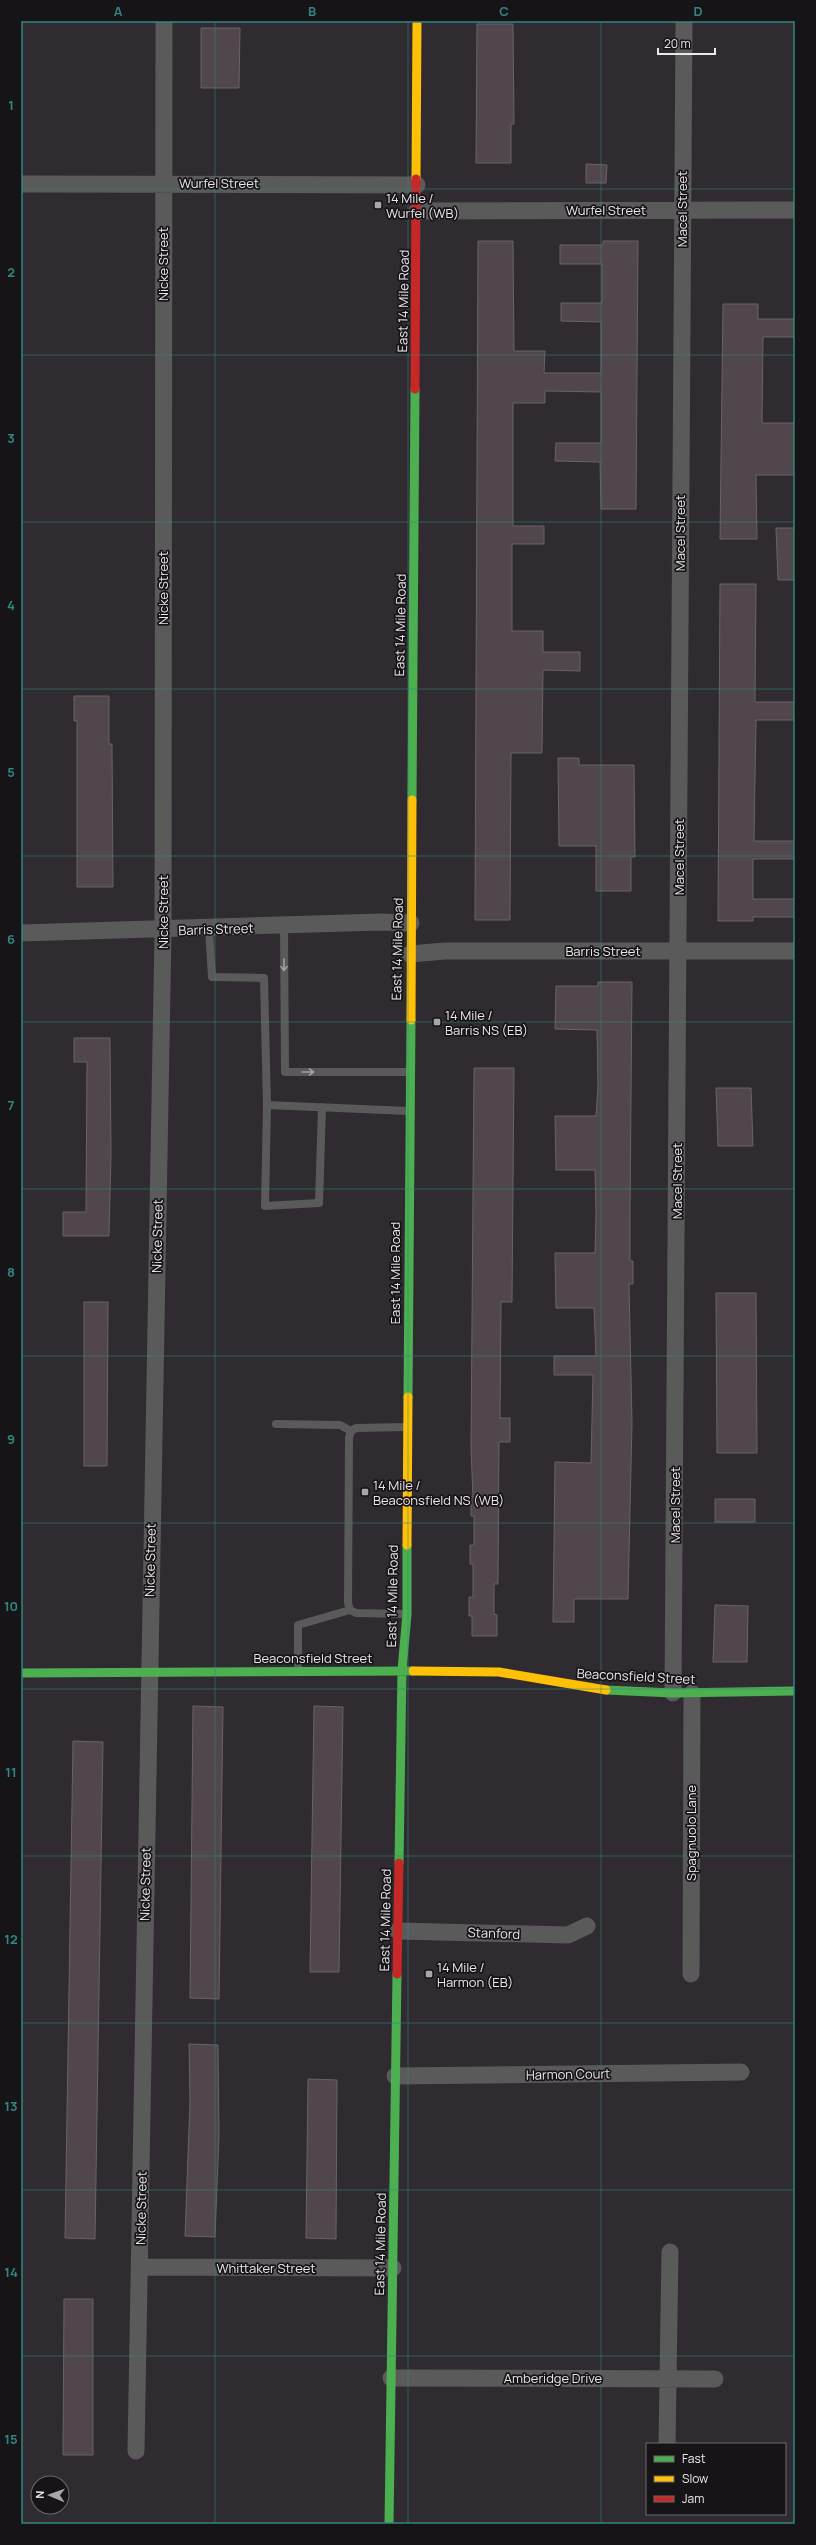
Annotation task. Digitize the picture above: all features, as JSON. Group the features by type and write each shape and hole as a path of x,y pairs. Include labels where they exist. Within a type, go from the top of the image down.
{"main road":[{"name":"East 14 Mile Road","path":"389,2524 402,1670 407,1614 409,1072 417,211 417,21"},
{"name":"Beaconsfield Street","path":"21,1673 402,1670 499,1672 584,1688 673,1693 795,1691"}],"street":[{"name":"Nicke Street","path":"136,2452 148,1672 163,931 164,21"},
{"name":"Macel Street","path":"673,1693 684,21"},
{"name":"Wurfel Street","path":"21,184 163,183 417,185"},
{"name":"Wurfel Street","path":"417,211 795,210"},
{"name":"Barris Street","path":"21,933 163,931 411,923"},
{"name":"Barris Street","path":"410,954 453,951 795,951"},
{"name":"Spagnuolo Lane","path":"691,1974 692,1693"},
{"name":"Stanford","path":"398,1931 568,1936 587,1926"},
{"name":"Harmon Court","path":"395,2076 741,2072"},
{"path":"667,2443 670,2252"},
{"name":"Whittaker Street","path":"140,2267 393,2268"},
{"name":"Amberidge Drive","path":"391,2378 715,2379"}],"lane":[{"path":"284,926 285,1072 409,1072"},
{"path":"209,929 212,977 264,978 267,1105 265,1206 320,1203 322,1107"},
{"path":"267,1105 409,1111"},
{"path":"276,1424 340,1425 351,1431"},
{"path":"350,1610 348,1604 349,1438 351,1431 356,1428 407,1427"},
{"path":"298,1671 298,1625 350,1610 356,1613 407,1614"}],"building":[{"path":"477,24 513,24 514,124 511,124 511,163 476,163"},
{"path":"201,28 240,28 239,88 201,88"},
{"path":"586,164 607,165 606,183 586,183"},
{"path":"478,241 513,241 514,351 545,351 544,373 601,373 601,322 561,321 561,303 602,303 602,264 560,264 560,245 603,245 603,241 638,241 636,509 601,509 600,462 555,461 556,443 601,443 601,392 545,391 545,403 513,403 513,526 544,526 544,544 512,544 512,631 543,631 543,652 580,652 580,671 543,670 542,753 511,753 510,920 475,920"},
{"path":"723,304 758,304 758,319 795,319 795,337 763,337 762,423 795,423 795,475 756,475 757,539 720,539"},
{"path":"776,528 795,528 795,580 778,580"},
{"path":"720,584 756,584 755,702 795,702 795,720 756,720 754,841 795,841 795,859 753,859 753,899 795,899 795,917 753,917 753,921 718,921"},
{"path":"74,696 109,696 109,744 112,744 113,887 77,887 77,721 74,721"},
{"path":"558,758 579,758 579,765 634,765 635,857 631,857 631,891 596,891 596,846 559,846"},
{"path":"598,982 632,982 630,1261 633,1261 633,1284 629,1284 632,1423 628,1599 574,1599 574,1622 553,1622 555,1462 591,1463 593,1375 554,1375 554,1356 596,1356 594,1308 556,1308 555,1253 595,1253 596,1214 595,1170 556,1170 555,1116 596,1116 598,1087 597,1030 555,1029 556,986 598,986"},
{"path":"74,1038 110,1038 111,1154 109,1236 63,1236 63,1212 86,1212 87,1062 74,1062"},
{"path":"474,1068 514,1068 512,1302 501,1302 500,1418 510,1418 510,1442 499,1442 498,1584 494,1584 494,1614 497,1615 497,1636 472,1636 472,1616 469,1616 469,1597 473,1597 473,1564 470,1564 470,1545 474,1545 474,1516 471,1516 471,1497 473,1497 471,1449"},
{"path":"716,1088 751,1088 753,1146 718,1146"},
{"path":"716,1293 756,1293 757,1453 717,1453"},
{"path":"84,1302 108,1302 107,1466 84,1466"},
{"path":"715,1499 755,1499 755,1522 715,1522"},
{"path":"715,1605 748,1606 747,1662 713,1662"},
{"path":"193,1706 223,1707 219,1999 190,1998"},
{"path":"314,1706 343,1707 339,1972 310,1972"},
{"path":"73,1741 103,1742 95,2239 65,2238"},
{"path":"189,2044 218,2045 219,2135 215,2237 185,2236 190,2101"},
{"path":"308,2079 337,2080 336,2239 306,2238"},
{"path":"64,2299 93,2299 93,2455 63,2455"}],"traffic: fast":[{"path":"412,800 415,389"},
{"path":"408,1397 411,1020"},
{"path":"399,1863 402,1670 407,1614 407,1545"},
{"path":"21,1673 413,1671"},
{"path":"606,1690 673,1693 795,1691"},
{"path":"389,2524 397,1974"}],"traffic: slow":[{"path":"416,179 417,21"},
{"path":"411,1020 412,800"},
{"path":"407,1545 408,1397"},
{"path":"413,1671 499,1672 606,1690"}],"traffic: jam":[{"path":"415,389 416,179"},
{"path":"397,1974 399,1863"}],"place":[{"name":"14 Mile / Wurfel (WB)","path":"378,205"},
{"name":"14 Mile / Barris NS (EB)","path":"437,1022"},
{"name":"14 Mile / Beaconsfield NS (WB)","path":"365,1492"},
{"name":"14 Mile / Harmon (EB)","path":"429,1974"}]}
